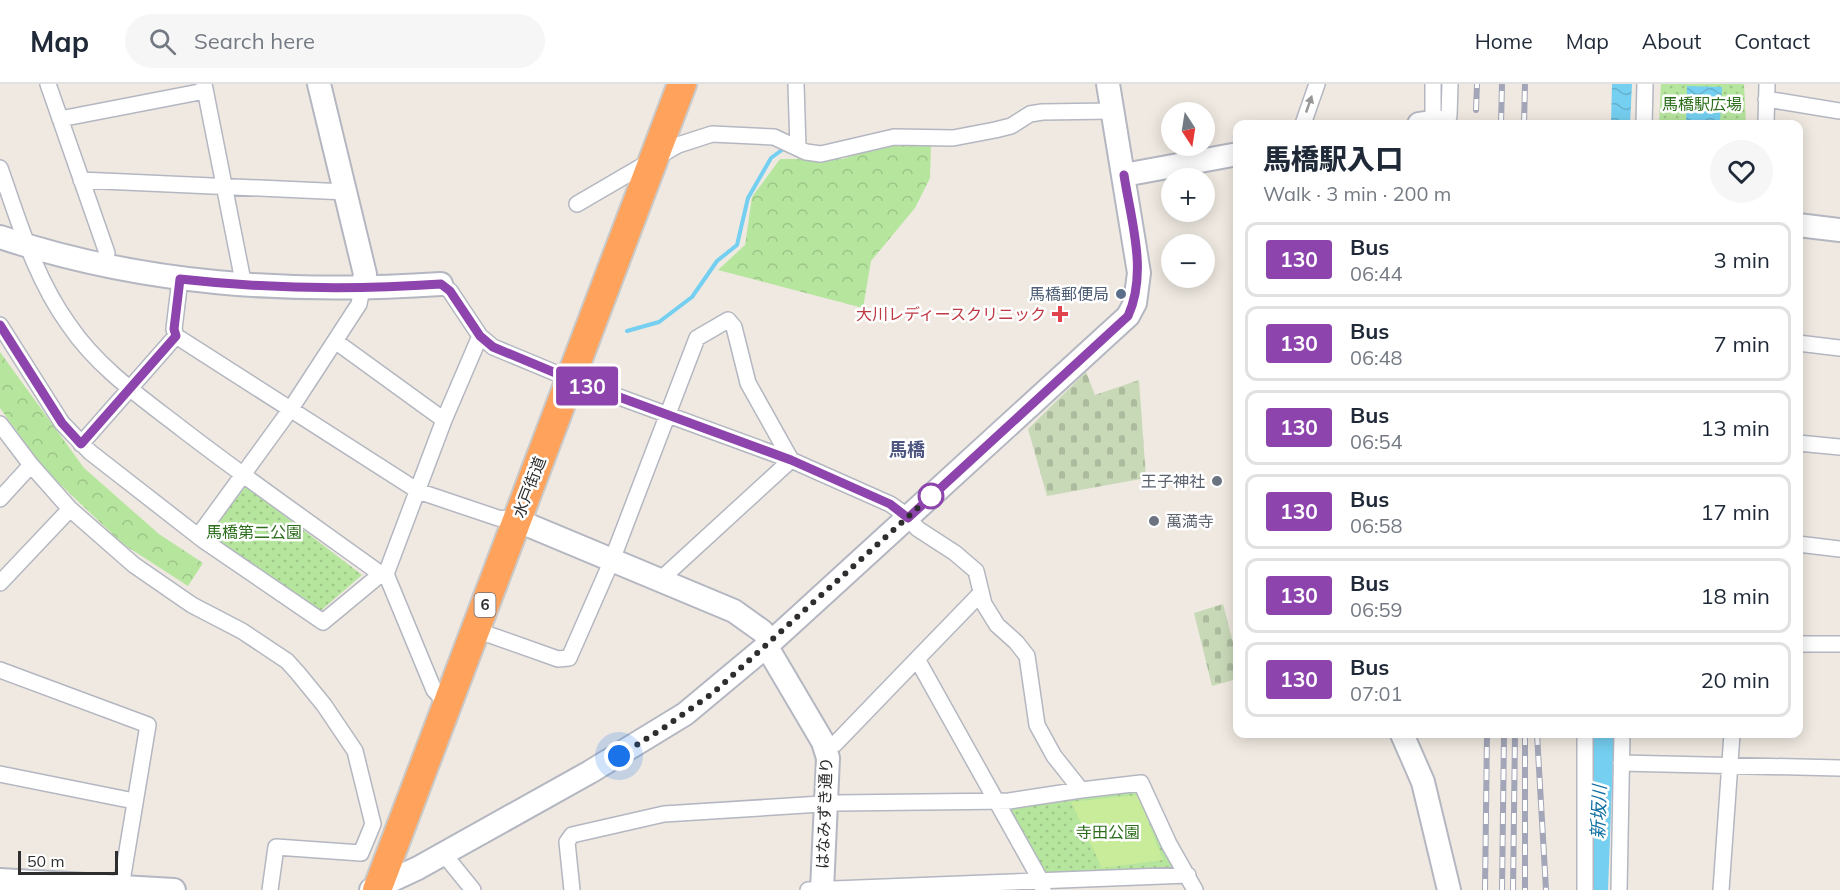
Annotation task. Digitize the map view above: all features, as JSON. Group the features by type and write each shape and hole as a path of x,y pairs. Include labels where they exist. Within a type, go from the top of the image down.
{"highway":[{"name":"水戸街道","path":"375,889 448,705 682,84"}],"street":[{"path":"48,84 107,252 104,265"},
{"path":"199,535 290,410 359,304 365,274 320,84"},
{"path":"792,144 796,84"},
{"path":"375,889 662,729 713,693 1128,316 1137,294 1139,273 1108,84"},
{"path":"1304,120 1317,84"},
{"path":"1428,120 1433,84"},
{"path":"1438,120 1449,116 1450,84"},
{"path":"1644,120 1645,84"},
{"path":"60,119 205,88 244,286"},
{"path":"1766,120 1766,92 1840,111"},
{"path":"577,204 653,162 678,145 712,134 774,137 821,154 894,137 953,138 1011,126 1030,114 1042,112 1113,111"},
{"path":"1124,175 1233,155"},
{"path":"0,168 28,246 49,294 88,351 130,388 242,474 383,574 434,690 448,705"},
{"path":"81,180 346,192"},
{"path":"1803,226 1840,230"},
{"path":"0,237 104,265 180,279 244,286 362,289 441,284 450,291 480,336 493,347 570,379 791,460 890,504 918,529 955,553 976,572 980,594 997,625 1016,642 1027,656 1037,725 1054,756 1081,790"},
{"path":"180,279 174,329 176,336 418,491 498,519 516,520"},
{"path":"476,630 558,659 569,658 612,560 697,338 728,320 734,327 748,383 791,460"},
{"path":"0,325 62,423 81,444 199,535 323,622 383,574 480,336"},
{"path":"81,444 176,336"},
{"path":"335,341 444,420"},
{"path":"1803,344 1840,348"},
{"path":"0,424 31,465 70,509 143,571 192,604 242,631 287,661 324,705 355,752 373,824 361,853 276,847 270,890"},
{"path":"1803,443 1840,447"},
{"path":"660,579 791,460"},
{"path":"0,499 31,465"},
{"path":"0,584 70,509"},
{"name":"はなみずき通り","path":"516,520 734,611 762,631 771,641 767,647 826,748 828,758 822,890"},
{"path":"1803,545 1840,549"},
{"path":"826,748 835,744 980,594"},
{"path":"1803,644 1840,644"},
{"path":"917,659 1042,885"},
{"path":"0,670 148,725 121,887"},
{"path":"1404,738 1423,782 1449,890"},
{"path":"1585,738 1585,890"},
{"path":"1619,890 1622,738"},
{"path":"1721,890 1732,738"},
{"path":"1621,763 1840,768"},
{"path":"0,774 134,801"},
{"path":"572,890 567,842 572,835 664,814 826,804 1009,801 1141,783 1169,844 1195,890"},
{"path":"443,853 473,890"},
{"path":"808,890 1042,885 1188,874"},
{"path":"0,880 89,888 174,890"}],"green space":[{"name":"馬橋駅広場","path":"1661,84 1744,84 1746,120 1659,120"},
{"path":"931,143 930,178 915,208 871,261 863,308 718,270 745,245 752,197 780,159 843,159 886,144"},
{"path":"0,352 84,468 159,534 203,563 188,586 123,544 44,469 0,408"},
{"path":"1086,372 1095,395 1139,380 1146,478 1047,496 1028,429"},
{"name":"馬橋第二公園","path":"246,486 362,575 318,613 205,538"},
{"path":"1223,604 1233,643 1233,680 1212,686 1194,613"},
{"name":"寺田公園","path":"1140,789 1174,869 1046,875 1008,812 1013,804"},
{"path":"1138,795 1163,860 1102,868 1071,802"}],"water":[{"path":"1612,84 1632,84 1630,120 1611,120"},
{"path":"1687,86 1722,87 1720,120 1686,120"}],"waterway":[{"path":"627,331 659,322 692,297 717,261 737,245 748,198 771,158 786,147"},
{"name":"新坂川","path":"1596,890 1602,738"}],"railway":[{"path":"1476,110 1477,84"},
{"path":"1501,120 1502,84"},
{"path":"1524,120 1525,84"},
{"path":"1485,890 1487,738"},
{"path":"1502,890 1504,738"},
{"path":"1513,890 1515,738"},
{"path":"1525,738 1525,890"},
{"path":"1537,738 1546,890"}],"bus line":[{"name":"130","path":"0,325 62,423 81,444 176,336 174,329 180,279 244,286 307,289 362,289 441,284 450,291 480,336 493,347 570,379 791,460 890,504 908,518 1128,316 1139,285 1139,273 1124,175"}],"place":[{"name":"馬橋郵便局","path":"1121,294"},
{"name":"大川レディースクリニック","path":"1060,314"},
{"name":"王子神社","path":"1217,481"},
{"name":"萬満寺","path":"1154,521"}],"district":[{"name":"馬橋","path":"907,450"}],"route":[{"path":"619,756 685,714 713,693 931,496"}]}
